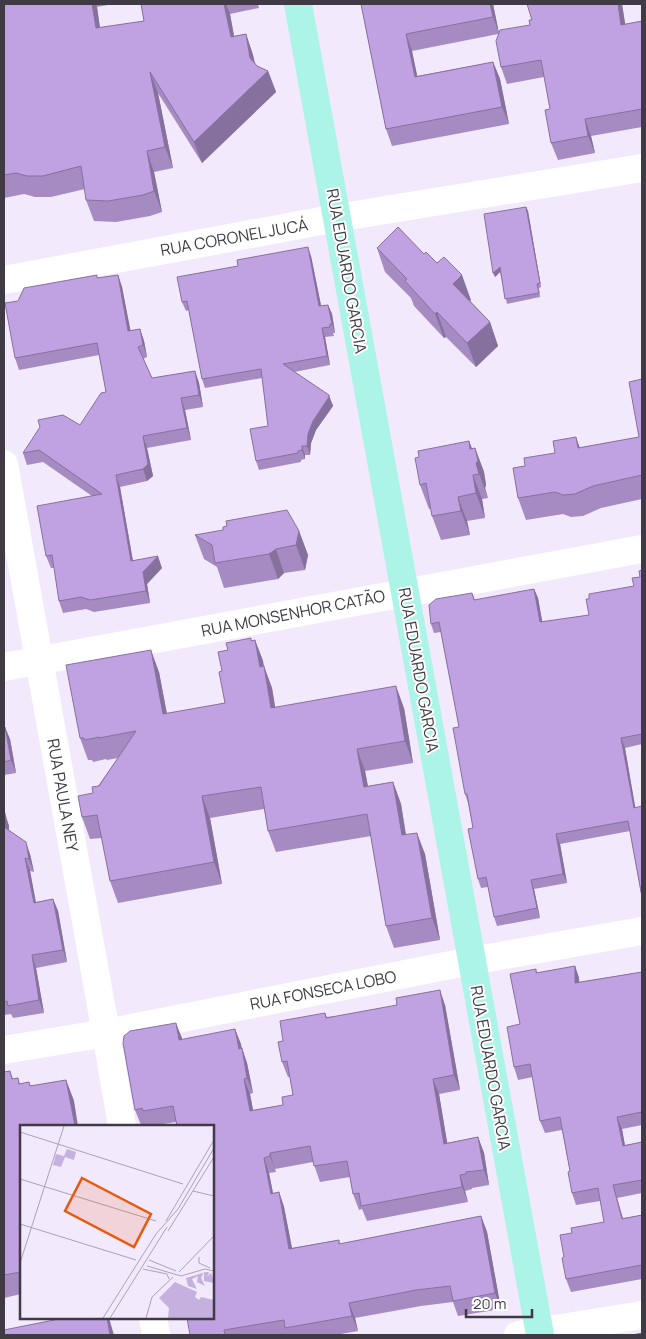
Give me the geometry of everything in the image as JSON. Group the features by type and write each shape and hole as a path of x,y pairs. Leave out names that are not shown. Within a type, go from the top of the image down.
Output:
{"main road":[{"name":"RUA EDUARDO GARCIA","path":"298,4 471,961 533,1334"}],"street":[{"name":"RUA CORONEL JUCÁ","path":"4,280 337,218 642,168"},
{"name":"RUA PAULA NEY","path":"4,464 122,1125"},
{"name":"RUA MONSENHOR CATÃO","path":"4,667 642,549"},
{"name":"RUA FONSECA LOBO","path":"4,1050 106,1033 471,961 642,932"},
{"path":"533,1334 642,1315"},
{"path":"153,1319 156,1335"}],"building":[{"path":"4,4 92,4 96,28 144,21 141,4 224,4 231,37 246,34 250,58 257,66 268,71 194,142 150,72 165,147 147,151 154,191 143,195 108,201 86,200 81,166 43,176 27,176 16,173 4,175"},
{"path":"361,4 490,4 493,17 406,34 415,77 493,62 502,107 386,129"},
{"path":"527,4 618,4 621,25 642,21 642,109 585,119 588,136 551,143 545,110 550,109 541,60 501,67 496,41 500,30 530,25 529,20 532,20"},
{"path":"526,207 540,283 537,284 539,293 505,299 500,267 493,273 484,214"},
{"path":"398,227 424,254 426,252 437,263 444,257 462,275 453,284 490,322 467,343 437,312 435,314 405,281 407,279 377,248"},
{"path":"308,247 319,306 328,305 332,324 330,324 330,327 322,328 327,356 283,364 329,395 329,397 313,421 308,434 307,446 302,446 302,450 298,451 298,453 256,461 250,429 268,426 261,369 202,379 187,301 182,302 177,277 238,266 237,260"},
{"path":"97,275 97,278 118,275 128,331 140,329 143,345 138,347 152,378 195,371 199,395 181,398 187,428 143,436 148,464 143,469 116,475 131,561 158,556 143,572 146,591 90,600 81,597 59,601 52,555 46,556 37,506 102,494 39,450 23,453 40,427 38,420 63,415 80,425 101,393 106,392 97,343 15,358 5,303 18,301 24,288"},
{"path":"642,379 642,475 593,486 575,494 563,495 555,492 518,498 513,468 525,466 524,458 555,453 553,441 576,437 578,448 639,437 629,382"},
{"path":"469,441 470,449 475,448 478,461 476,463 479,474 473,475 476,493 458,497 461,511 432,516 426,483 420,485 415,458 419,457 418,451"},
{"path":"287,510 299,531 296,545 276,549 269,554 215,563 212,545 195,535 223,530 223,527 227,526 226,521"},
{"path":"642,570 642,734 621,738 634,808 642,806 642,897 628,821 556,834 563,874 531,880 537,908 494,917 486,877 478,879 468,829 473,828 453,728 459,727 439,622 431,624 429,605 436,599 472,593 474,600 534,589 540,622 589,615 586,599 589,599 589,594 634,586 632,578 640,577 639,571"},
{"path":"251,638 251,641 255,640 260,667 264,666 271,708 396,686 405,741 357,749 364,787 393,782 402,835 417,833 432,918 386,926 367,814 268,831 261,787 202,796 214,862 110,881 97,815 82,817 78,796 93,793 92,787 99,786 136,731 85,740 80,738 66,665 151,650 163,714 225,703 219,672 222,671 218,652 228,650 226,643"},
{"path":"4,727 11,760 4,762"},
{"path":"4,827 26,842 29,859 25,858 34,903 53,899 63,950 32,955 39,1000 8,1006 7,1001 4,1002"},
{"path":"575,966 575,983 642,972 642,1112 617,1117 623,1146 642,1142 642,1180 613,1185 622,1219 642,1215 642,1265 566,1279 560,1235 572,1233 571,1228 604,1222 598,1188 572,1193 560,1117 540,1121 530,1064 514,1067 507,1027 520,1024 510,974 536,969 536,973"},
{"path":"440,990 454,1075 433,1079 444,1144 478,1137 484,1170 466,1172 466,1174 460,1175 462,1187 361,1206 359,1193 353,1194 347,1161 314,1166 310,1146 270,1153 270,1156 264,1158 271,1194 279,1192 289,1249 339,1240 339,1244 481,1216 495,1293 453,1301 450,1286 416,1290 349,1303 352,1316 285,1328 284,1320 224,1330 225,1335 190,1335 187,1319 214,1319 214,1125 177,1125 173,1106 143,1111 142,1108 135,1110 123,1043 124,1036 130,1031 176,1023 179,1040 235,1029 239,1049 242,1048 247,1078 244,1079 250,1111 283,1105 282,1097 293,1095 287,1061 282,1062 278,1042 283,1041 280,1021 325,1013 326,1018 397,1005 396,998"},
{"path":"10,1071 12,1079 18,1078 19,1084 29,1082 30,1086 66,1080 75,1125 20,1125 20,1272 4,1275 4,1072"},
{"path":"59,1319 107,1319 110,1335 4,1335 4,1330"}]}
